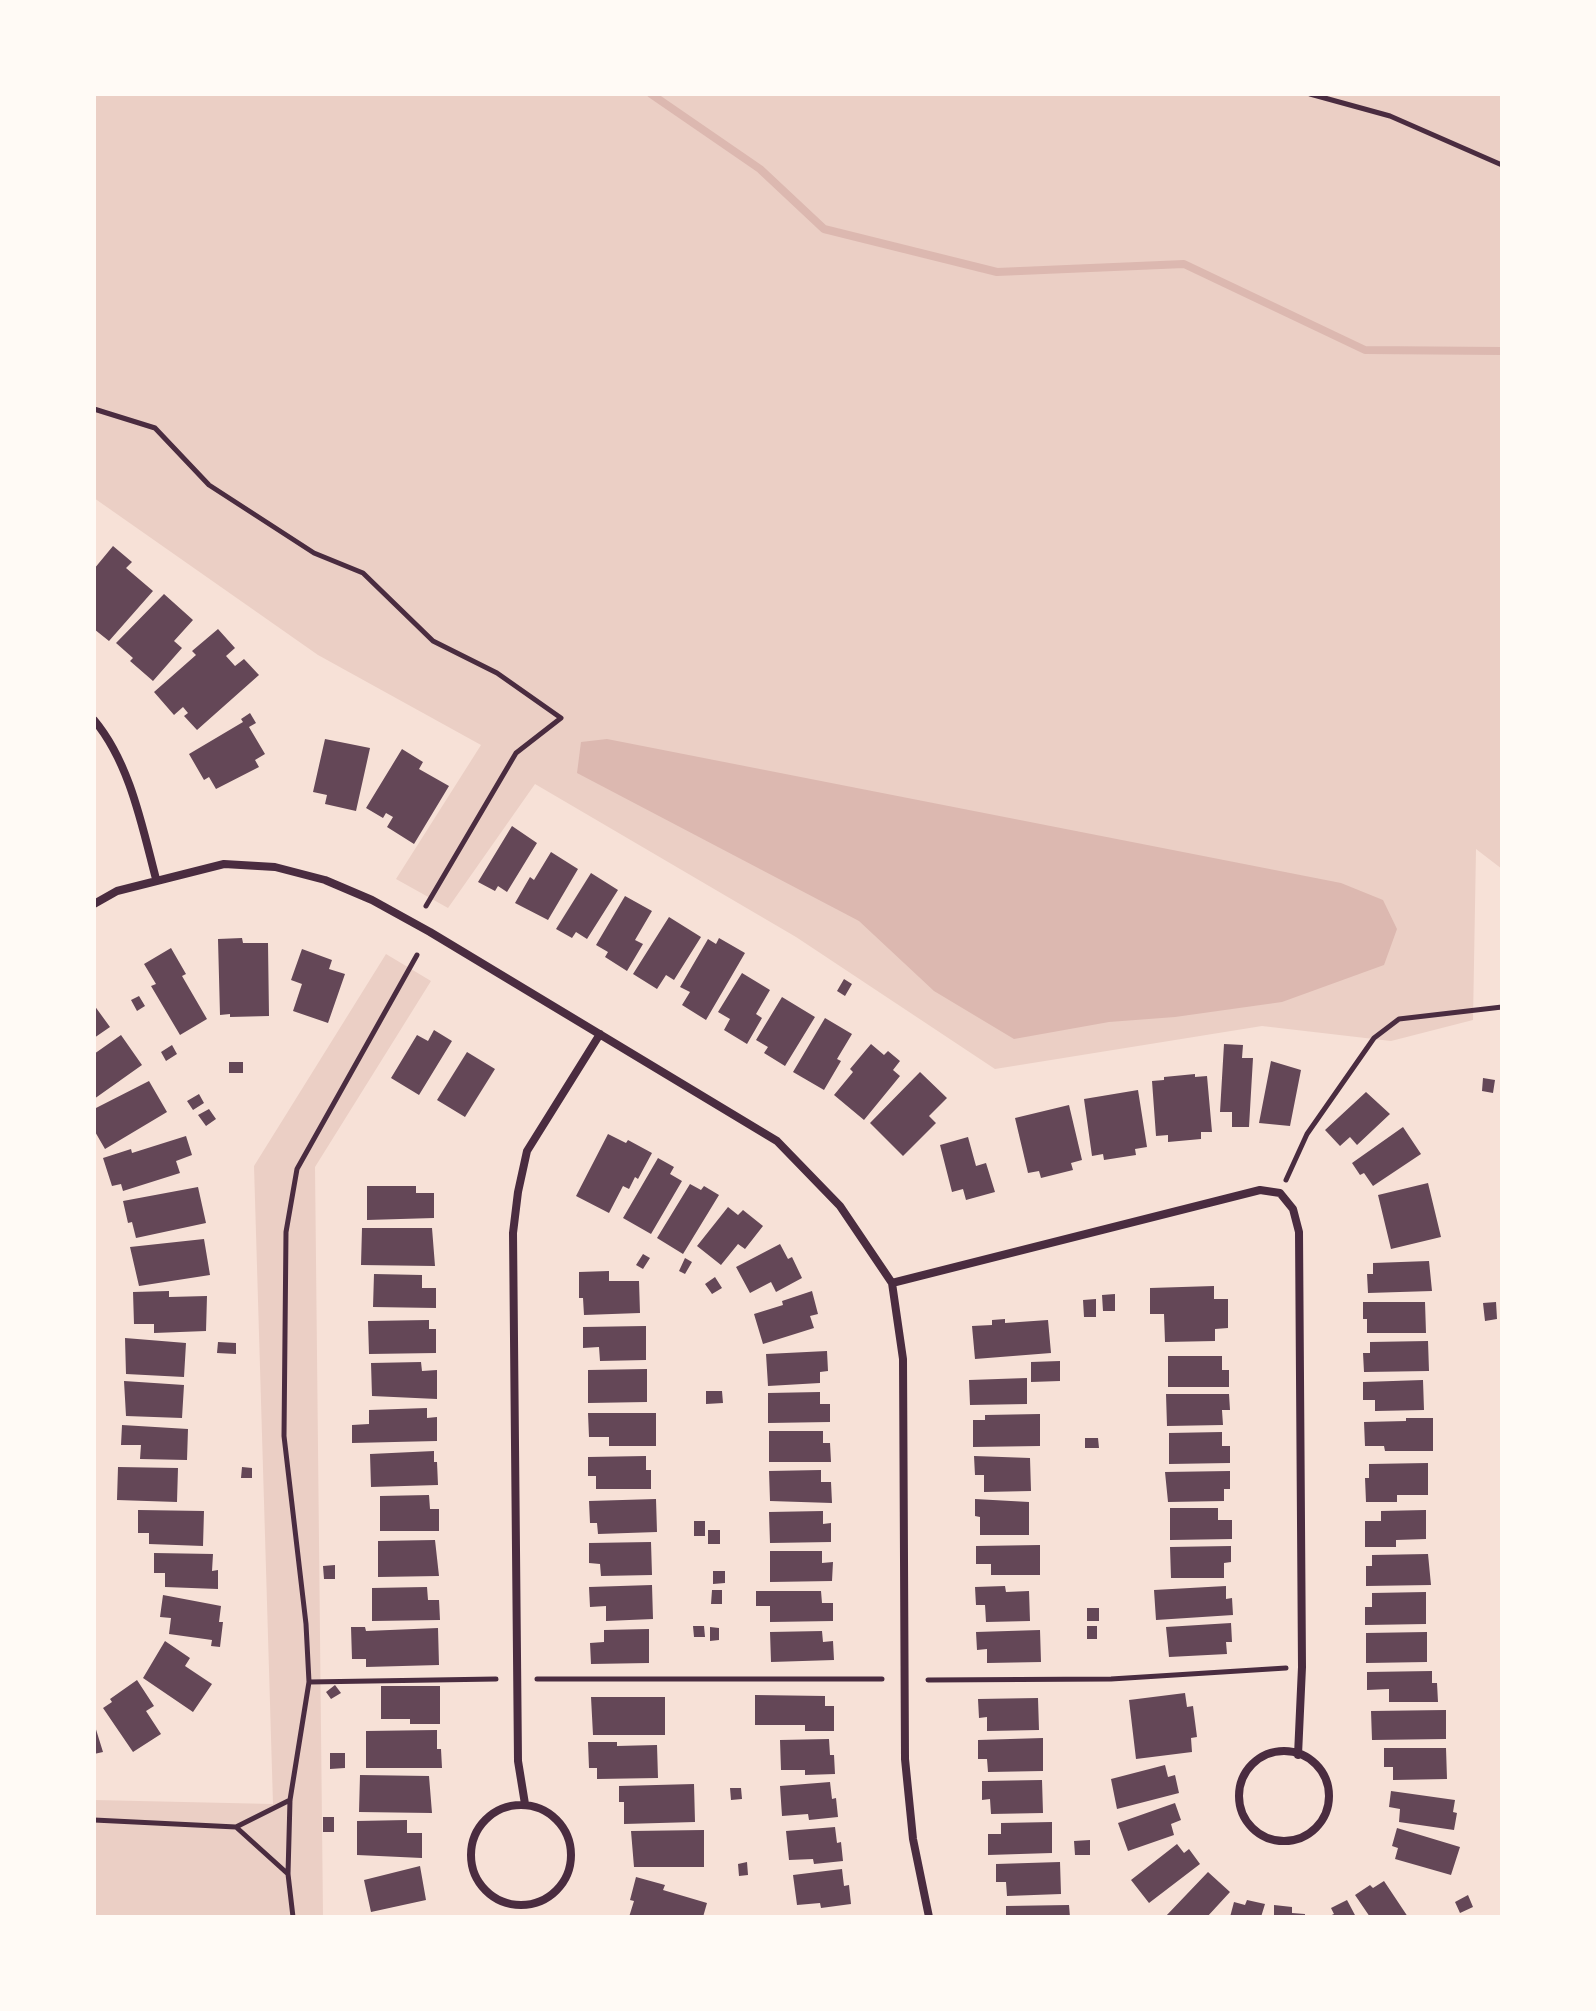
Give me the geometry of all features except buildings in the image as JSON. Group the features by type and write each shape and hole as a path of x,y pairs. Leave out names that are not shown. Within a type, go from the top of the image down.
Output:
{"street":[{"path":"94,720 124,774 156,879"},
{"path":"94,904 117,891 224,864 275,867 325,880 397,914 777,1141 840,1206 892,1283 903,1359 905,1759 913,1839 929,1917"},
{"path":"525,1804 518,1761 513,1233 527,1151 600,1034"},
{"path":"892,1283 1260,1190 1280,1193 1293,1209 1299,1232 1302,1667 1298,1755"},
{"path":"1287,1751 1298,1755 1308,1758 1320,1769 1327,1783 1329,1798 1326,1813 1310,1833 1296,1840 1279,1841 1264,1837 1251,1827 1242,1814 1238,1799 1246,1771 1257,1760 1271,1753 1287,1751"},
{"path":"525,1804 553,1815 568,1834 572,1851 570,1871 561,1886 543,1901 525,1905 507,1904 491,1896 474,1875 470,1857 473,1840 485,1819 500,1809 525,1804"}],"path":[{"path":"1310,94 1390,116 1502,165"},
{"path":"94,409 155,428 209,485 314,553 363,573 433,641 497,673 561,718 516,753 426,906"},
{"path":"293,1917 288,1874 290,1800 309,1682 303,1598 284,1436 286,1232 297,1169 417,955"},
{"path":"1280,1193 1307,1134 1374,1038 1399,1019 1502,1007"},
{"path":"928,1680 1111,1679 1302,1667"},
{"path":"309,1682 496,1679"},
{"path":"537,1679 882,1679"},
{"path":"94,1820 236,1827 290,1800"},
{"path":"236,1827 288,1874"}],"shaded area":[{"path":"94,94 1502,94 1502,869 1476,849 1473,1020 1391,1041 1262,1026 995,1069 796,937 535,784 448,908 396,879 481,745 318,655 94,498"},
{"path":"607,739 1341,883 1383,900 1397,929 1384,965 1282,1002 1175,1017 1109,1022 1014,1039 934,991 859,921 577,773 581,742"},
{"path":"386,954 431,981 315,1167 323,1917 94,1917 94,1800 273,1804 254,1166"}],"waterway":[{"path":"651,94 760,169 824,229 997,272 1184,264 1365,350 1502,351"}]}
